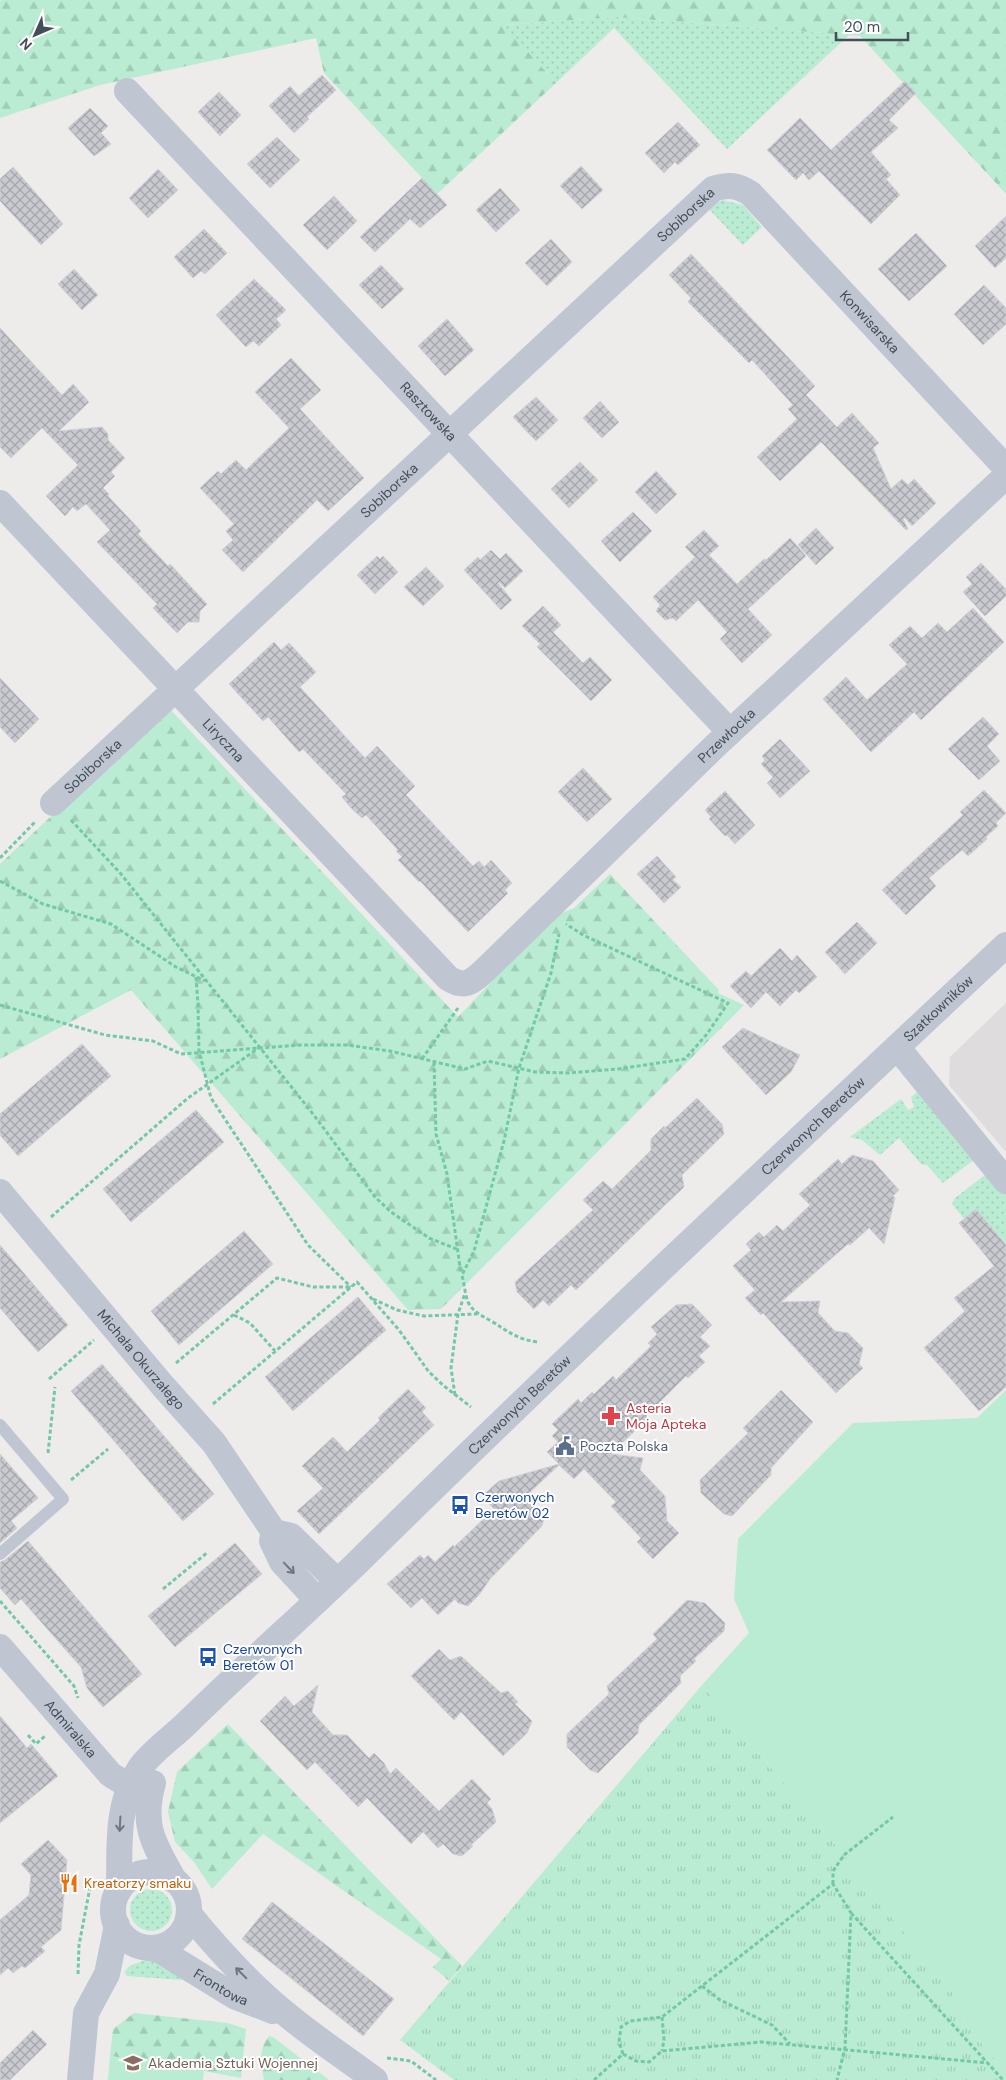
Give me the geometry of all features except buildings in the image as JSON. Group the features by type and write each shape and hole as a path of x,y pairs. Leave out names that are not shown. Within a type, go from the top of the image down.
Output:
{"street":[{"name":"Rasztowska","path":"127,90 730,732"},
{"name":"Sobiborska","path":"53,803 708,193 713,189 729,185"},
{"name":"Konwisarska","path":"729,185 742,188 751,194 1006,468"},
{"name":"Przewłocka","path":"457,981 474,980 486,969 730,732 1006,476"},
{"name":"Liryczna","path":"0,503 457,981"},
{"name":"Szatkowników","path":"870,1072 1006,945"},
{"path":"897,1047 1006,1181"},
{"name":"Czerwonych Beretów","path":"174,1880 150,1832 140,1794 139,1770 149,1757 170,1740 671,1259 870,1072"},
{"name":"Michała Okurzałego","path":"0,1192 163,1386 214,1443 274,1532 272,1541 282,1562 317,1600"},
{"path":"274,1532 291,1536 337,1581"},
{"name":"Admiralska","path":"0,1647 110,1774 140,1794"},
{"name":"Czerwonych Beretów","path":"119,1890 121,1813 140,1794"},
{"path":"107,1974 150,1948 167,1945 178,1937 186,1927 189,1914 183,1890 174,1880 163,1874 150,1872 132,1878 119,1890 114,1907 117,1925 123,1936 132,1943 150,1948"},
{"name":"Frontowa","path":"189,1914 218,1950 290,2018"},
{"path":"80,2080 86,2013 107,1974 117,1925"},
{"name":"Frontowa","path":"150,1948 234,1996 290,2018 379,2069"}],"lane":[{"path":"0,1425 63,1500 0,1554"}],"path":[{"path":"0,858 53,803 86,835 121,874 260,1047 375,1197 391,1212 429,1238 459,1250"},
{"path":"0,881 43,904 111,924 176,968 208,983"},
{"path":"0,1005 105,1035 153,1041 181,1054 260,1047 347,1045 390,1051 465,1069 488,1061 519,1068 535,1072 568,1072 618,1069 685,1059 707,1034 728,1003 583,935 562,921 550,974 519,1068 504,1141 474,1251 462,1275"},
{"path":"196,977 199,1051 211,1098 308,1245 351,1286"},
{"path":"422,1059 467,994 457,981"},
{"path":"34,1232 188,1098 260,1047"},
{"path":"434,1062 436,1134 447,1174 462,1275 468,1301 477,1314"},
{"path":"170,1364 182,1359 277,1278 313,1287 351,1286"},
{"path":"194,1420 358,1282 429,1372 471,1407"},
{"path":"456,1395 451,1368 458,1314 466,1292"},
{"path":"372,1298 397,1310 424,1316 477,1314 509,1334 523,1340 536,1342"},
{"path":"234,1314 250,1323 276,1351"},
{"path":"49,1379 100,1334"},
{"path":"48,1460 55,1386"},
{"path":"68,1480 73,1480 108,1448"},
{"path":"163,1589 208,1552"},
{"path":"893,1817 844,1855 833,1871 833,1884 851,1913 1003,2080"},
{"path":"77,1980 79,1945 94,1868"},
{"path":"833,1884 662,2017 630,2021 621,2028 619,2042 623,2054 636,2061 649,2062 662,2051 760,2042 845,2048 988,2063"},
{"path":"837,2080 845,2048 851,1913"},
{"path":"702,1986 720,2000 772,2025 790,2044"},
{"path":"662,2017 664,2040 662,2051"},
{"path":"594,2080 623,2054"},
{"path":"379,2069 391,2057 411,2061 436,2080"}],"shaded area":[{"path":"1006,1003 1006,1152 949,1085 950,1057"}],"green space":[{"path":"1006,0 1006,194 860,36 616,17 504,25 556,83 437,194 324,73 316,38 100,85 0,118 0,1"},
{"path":"616,17 849,35 727,149 614,28 556,83 503,25"},
{"path":"723,200 743,205 762,227 743,245 706,206"},
{"path":"168,707 458,1017 554,916 574,908 610,874 719,990 718,993 744,1005 441,1309 408,1310 131,990 0,1059 0,864"},
{"path":"920,1090 974,1160 943,1183 927,1165 921,1164 899,1138 880,1155 862,1140 850,1137 901,1099 908,1110 914,1107 911,1097"},
{"path":"985,1175 1006,1193 1006,1246 976,1209 964,1219 952,1204 955,1198"},
{"path":"1006,1390 1006,2073 966,2024 949,1986 851,1869 849,1861 702,1685 749,1633 734,1599 738,1539 853,1423 977,1418"},
{"path":"702,1685 849,1861 851,1869 949,1986 966,2024 1006,2073 1006,2080 454,2080 400,2040"},
{"path":"228,1724 462,1966 449,1981 433,1967 441,1959 263,1834 212,1889 194,1862 175,1842 168,1812 177,1772"},
{"path":"155,1889 163,1892 169,1898 172,1910 169,1922 163,1928 147,1931 139,1928 133,1922 130,1906 133,1898 139,1892"},
{"path":"146,1960 153,1961 185,1976 182,1980 127,1976 124,1972 131,1965"},
{"path":"134,2013 228,2023 246,2029 241,2078 204,2071 203,2069 110,2056 113,2029"},
{"path":"269,2036 273,2037 329,2080 264,2080 261,2062 262,2051"},
{"name":"Akademia Sztuki Wojennej","path":"110,2056 204,2069 203,2080 108,2080"}],"place":[{"name":"Asteria Moja Apteka","path":"611,1416"},
{"name":"Poczta Polska","path":"565,1446"},
{"name":"Czerwonych Beretów 02","path":"460,1505"},
{"name":"Czerwonych Beretów 01","path":"208,1657"},
{"name":"Kreatorzy smaku","path":"69,1883"},
{"name":"Akademia Sztuki Wojennej","path":"133,2063"}]}
